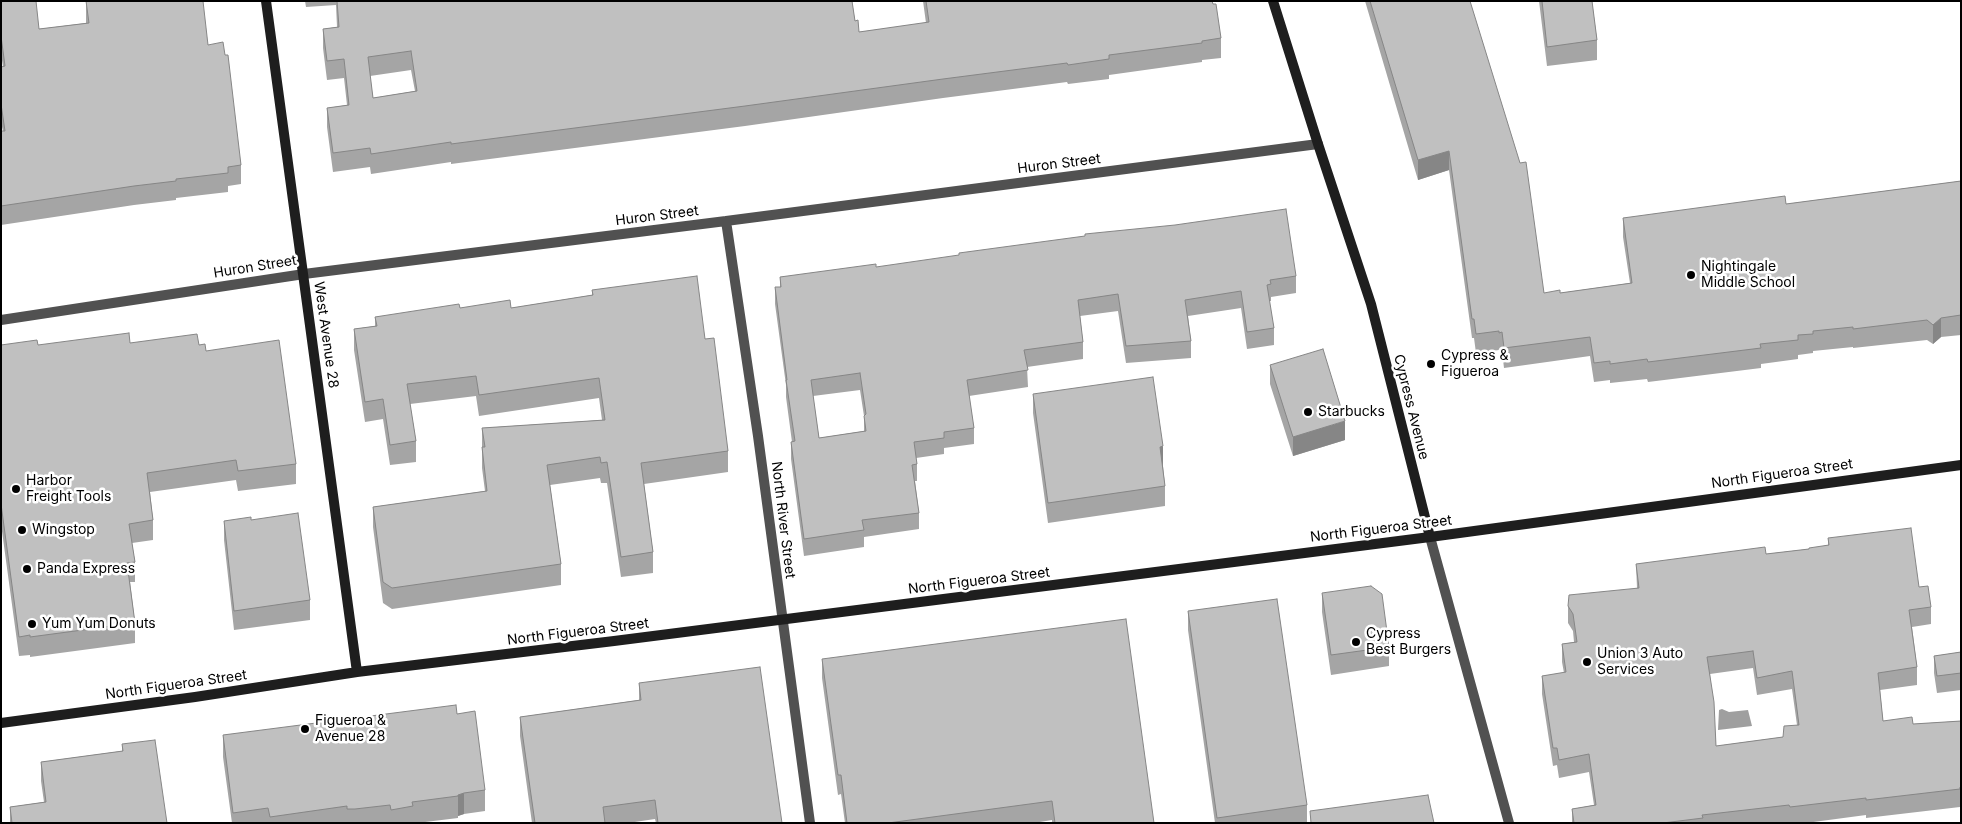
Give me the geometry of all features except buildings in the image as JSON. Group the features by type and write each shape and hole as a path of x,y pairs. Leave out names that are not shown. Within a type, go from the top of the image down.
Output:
{"main road":[{"name":"West Avenue 28","path":"266,1 357,672"},
{"name":"Cypress Avenue","path":"1273,1 1371,304 1430,537"},
{"name":"North Figueroa Street","path":"1,723 195,697 357,672 1430,537 1961,465"}],"street":[{"name":"Huron Street","path":"1,320 304,274 1318,144"},
{"name":"North River Street","path":"726,221 758,436 810,823"},
{"name":"Cypress Avenue","path":"1430,537 1509,823"}],"shaded area":[{"path":"1722,709 1729,712 1748,710 1752,726 1718,730 1719,710"}],"place":[{"name":"Nightingale Middle School","path":"1691,275"},
{"name":"Cypress & Figueroa","path":"1431,364"},
{"name":"Starbucks","path":"1308,412"},
{"name":"Harbor Freight Tools","path":"16,489"},
{"name":"Wingstop","path":"22,530"},
{"name":"Panda Express","path":"27,569"},
{"name":"Yum Yum Donuts","path":"32,624"},
{"name":"Cypress Best Burgers","path":"1356,642"},
{"name":"Union 3 Auto Services","path":"1587,662"},
{"name":"Figueroa & Avenue 28","path":"305,729"}]}
